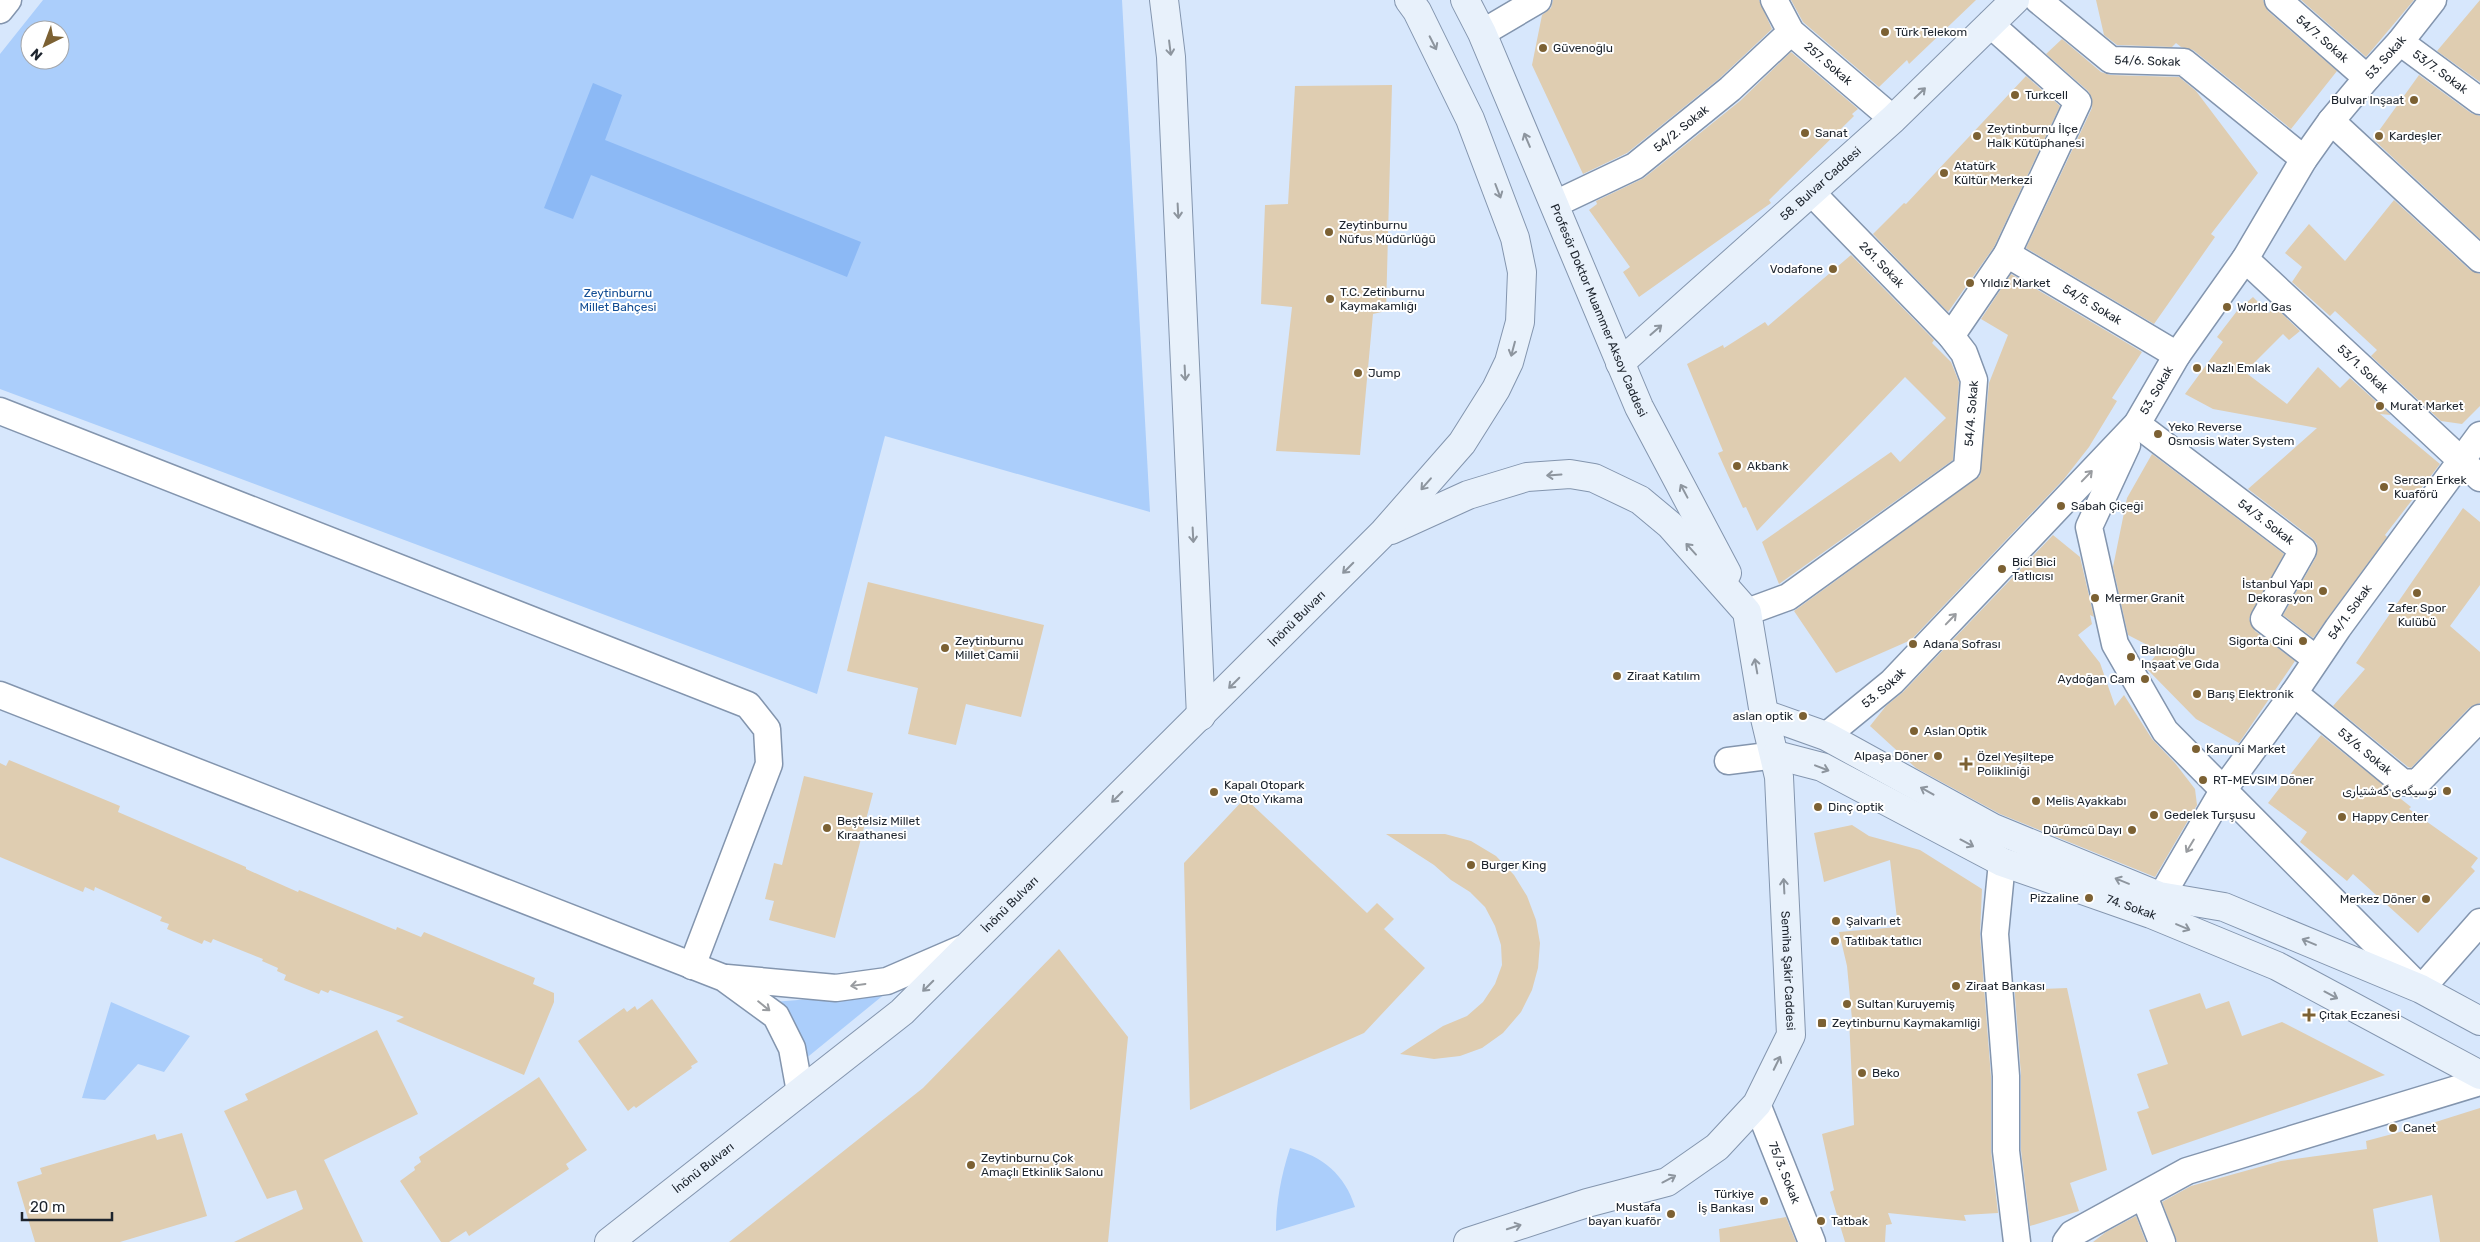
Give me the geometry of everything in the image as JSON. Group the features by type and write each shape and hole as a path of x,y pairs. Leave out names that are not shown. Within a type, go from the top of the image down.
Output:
{"main road":[{"path":"1164,0 1171,57 1201,716"},
{"path":"1383,534 1462,443 1496,389 1509,362 1520,322 1522,272 1515,238 1470,119 1417,11 1409,0"},
{"name":"Profesör Doktor Muammer Aksoy Caddesi","path":"1465,0 1482,33 1639,407 1747,612"},
{"name":"58. Bulvar Caddesi","path":"1620,363 1893,119 2015,0"},
{"path":"1383,534 1468,495 1527,477 1570,474 1594,478 1640,500 1670,524 1747,612"},
{"name":"İnönü Bulvarı","path":"609,1242 902,1012 1383,534"},
{"name":"Semiha Şakir Caddesi","path":"1468,1242 1587,1203 1667,1182 1717,1146 1757,1104 1790,1034 1779,777 1776,755 1764,714 1747,612"},
{"name":"74. Sokak","path":"1764,714 1826,736 1993,828 2155,905 2277,966 2480,1075"},
{"name":"74. Sokak","path":"1776,755 1822,767 2002,862 2155,905 2224,907 2421,989 2480,1021"}],"street":[{"path":"0,10 8,0"},
{"path":"1482,33 1538,0"},
{"name":"257. Sokak","path":"1774,0 1791,32 1893,119"},
{"name":"54/6. Sokak","path":"2038,0 2110,60 2184,62 2304,159"},
{"name":"54/7. Sokak","path":"2278,0 2367,78"},
{"name":"53. Sokak","path":"1826,736 1892,682 2137,424 2177,355 2245,259 2304,159 2331,121 2400,42 2433,0"},
{"path":"1951,336 2007,254 2078,102 1990,24"},
{"name":"54/2. Sokak","path":"1554,204 1635,166 1730,89 1791,32"},
{"name":"53/7. Sokak","path":"2400,42 2480,101"},
{"path":"2331,121 2480,259"},
{"name":"261. Sokak","path":"1812,193 1951,336"},
{"name":"54/5. Sokak","path":"2007,254 2177,355"},
{"name":"53/1. Sokak","path":"2245,259 2480,478"},
{"name":"54/4. Sokak","path":"1747,612 1788,597 1967,468 1974,380 1964,353 1951,336"},
{"path":"0,411 748,706 767,729 769,764 692,966"},
{"path":"2137,424 2089,527 2115,644 2165,731 2421,989 2480,922"},
{"name":"54/3. Sokak","path":"2137,424 2303,550 2264,619 2316,659"},
{"name":"54/1. Sokak","path":"2155,905 2224,789 2294,693 2316,659 2480,435"},
{"name":"53/6. Sokak","path":"2294,693 2402,782 2418,783 2480,718"},
{"path":"0,695 724,978 836,988 844,987 887,981 969,945"},
{"path":"1728,761 1776,755"},
{"path":"2002,862 1995,934 2006,1076 2006,1151 2017,1242"},
{"path":"724,978 776,1016 792,1048 800,1092"},
{"path":"2066,1242 2072,1234 2187,1171 2480,1082"},
{"name":"75/3. Sokak","path":"1757,1104 1812,1242"},
{"path":"2144,1196 2162,1242"}],"green space":[{"name":"Zeytinburnu Millet Bahçesi","path":"43,0 1122,0 1150,512 885,436 817,694 0,389 0,54 20,29 20,70 70,70 70,20 27,20"},
{"path":"886,993 804,1060 773,1002"},
{"path":"111,1002 190,1036 164,1072 138,1064 105,1100 82,1098"},
{"path":"1290,1148 1313,1156 1331,1168 1345,1185 1355,1207 1276,1231 1280,1189"}],"shaded area":[{"path":"593,83 622,95 605,140 861,242 847,277 591,175 573,219 544,208"}],"building":[{"path":"1553,0 1759,0 1772,29 1720,78 1627,153 1583,174 1532,65 1542,15 1551,8"},
{"path":"1791,0 1976,0 1909,64 1907,60 1879,87 1803,22"},
{"path":"2096,0 2263,0 2268,11 2337,71 2291,129 2193,50 2181,47 2176,43 2172,47 2117,45 2104,35"},
{"path":"2301,0 2414,0 2366,57"},
{"path":"2480,0 2480,82 2437,51"},
{"path":"2062,39 2101,72 2110,75 2179,77 2196,91 2258,173 2211,234 2215,237 2154,324 2026,248 2092,108 2092,98 2088,91 2046,54"},
{"path":"1791,52 1858,109 1852,114 1854,116 1769,200 1771,203 1639,297 1623,272 1630,267 1589,210 1597,204 1596,201 1644,178 1740,101"},
{"path":"2419,75 2471,113 2480,116 2480,239 2373,139"},
{"path":"2026,76 2060,106 1994,247 1948,312 1873,234 1904,203 1906,204"},
{"path":"1392,85 1386,311 1373,314 1360,455 1276,451 1292,307 1261,304 1265,205 1288,204 1295,86"},
{"path":"2394,200 2470,270 2480,274 2480,406 2462,424 2441,421 2371,356 2377,350 2335,311 2330,316 2292,282 2302,267 2285,253 2309,224 2345,261"},
{"path":"1851,255 1934,340 1932,343 1951,362 1959,382 1953,460 1779,584 1762,542 1891,452 1900,462 1946,418 1905,377 1757,531 1746,507 1743,508 1718,453 1723,451 1687,364 1723,345 1724,348 1765,322 1768,326"},
{"path":"2011,274 2142,352 2112,398 2117,401 2089,447 2064,479 1911,640 1836,673 1794,611 1980,476 1989,383 2008,335 1981,319"},
{"path":"2253,297 2269,313 2274,306 2300,331 2289,340 2283,334 2245,372 2287,404 2318,367 2340,388 2350,378 2391,415 2380,414 2440,464 2385,535 2387,537 2313,638 2283,615 2316,557 2317,544 2312,538 2248,489 2317,428 2213,409 2185,394 2223,342 2217,337 2237,311"},
{"path":"2152,454 2284,554 2249,619 2255,631 2295,661 2239,743 2196,719 2146,668 2159,651 2128,635 2113,567 2127,498"},
{"path":"2463,508 2480,522 2480,585 2450,626 2480,652 2480,703 2469,708 2411,768 2333,706 2365,669 2356,663"},
{"path":"2053,535 2080,557 2094,617 2090,615 2092,624 2078,635 2100,663 2115,706 2124,695 2152,739 2175,763 2195,789 2197,805 2155,877 2000,814 1916,768 1870,726 1886,706 1903,692"},
{"name":"Zeytinburnu Millet Camii","path":"868,582 1044,625 1021,717 966,704 956,745 908,734 918,688 847,671"},
{"path":"2321,735 2411,807 2409,809 2478,858 2471,867 2475,871 2418,933 2353,874 2347,881 2300,842 2307,832 2268,803"},
{"path":"9,760 120,806 118,812 246,867 246,869 298,892 299,890 396,930 397,927 421,937 424,932 535,978 533,984 554,993 554,1002 524,1075 396,1021 404,1017 330,990 328,993 321,990 319,994 284,980 286,975 277,971 278,968 262,961 263,959 213,939 211,943 204,940 202,944 167,929 169,924 160,921 162,917 95,887 94,891 85,887 83,892 0,857 0,763 6,766"},
{"name":"Beştelsiz Millet Kıraathanesi","path":"804,776 873,793 835,938 769,920 774,901 765,899 774,863 782,865"},
{"path":"1245,798 1367,913 1377,903 1394,919 1384,929 1425,968 1364,1033 1190,1110 1184,863"},
{"path":"1852,825 1869,836 1920,850 1982,889 1980,935 1991,1077 1991,1151 1998,1213 1964,1215 1966,1221 1888,1213 1892,1224 1886,1225 1885,1242 1845,1242 1830,1192 1834,1190 1822,1134 1854,1125 1849,1019 1852,1019 1847,966 1839,932 1898,927 1890,860 1824,882 1814,833"},
{"path":"1386,834 1445,834 1471,841 1496,856 1514,875 1527,896 1536,920 1540,943 1538,968 1532,990 1521,1012 1503,1033 1482,1048 1460,1056 1434,1059 1400,1054 1443,1026 1467,1016 1483,1002 1495,984 1502,965 1501,945 1495,926 1485,907 1470,892 1451,880 1434,865"},
{"name":"Zeytinburnu Çok Amaçlı Etkinlik Salonu","path":"1059,949 1128,1037 1108,1242 729,1242 923,1088"},
{"path":"2014,983 2041,984 2042,989 2067,988 2107,1170 2070,1183 2079,1211 2030,1226 2021,1150 2021,1075"},
{"path":"2200,993 2206,1009 2229,1001 2242,1036 2282,1022 2385,1075 2152,1155 2137,1112 2149,1108 2137,1074 2168,1064 2149,1010"},
{"path":"652,999 698,1062 636,1108 634,1106 628,1111 578,1041 624,1008 627,1012 635,1006 637,1010"},
{"path":"377,1030 418,1114 324,1160 363,1242 234,1242 303,1209 296,1190 267,1199 224,1111 248,1100 245,1094"},
{"path":"539,1077 587,1150 566,1164 569,1169 469,1236 466,1231 449,1242 441,1242 400,1181 415,1170 414,1167 421,1162 419,1157"},
{"path":"2480,1108 2480,1242 2440,1242 2432,1195 2373,1209 2378,1242 2177,1242 2162,1202 2191,1186 2281,1161 2367,1149 2366,1141"},
{"path":"182,1133 207,1216 120,1242 35,1242 17,1182 42,1174 40,1168 155,1134 157,1140"},
{"path":"2136,1216 2146,1242 2093,1242 2106,1232"},
{"path":"1786,1217 1796,1242 1720,1242 1719,1229"}],"place":[{"name":"Türk Telekom","path":"1885,32"},
{"name":"Güvenoğlu","path":"1543,48"},
{"name":"Turkcell","path":"2015,95"},
{"name":"Bulvar Inşaat","path":"2414,100"},
{"name":"Sanat","path":"1805,133"},
{"name":"Zeytinburnu İlçe Halk Kütüphanesi","path":"1977,136"},
{"name":"Kardeşler","path":"2379,136"},
{"name":"Atatürk Kültür Merkezi","path":"1944,173"},
{"name":"Zeytinburnu Nüfus Müdürlüğü","path":"1329,232"},
{"name":"Vodafone","path":"1833,269"},
{"name":"Yıldız Market","path":"1970,283"},
{"name":"T.C. Zetinburnu Kaymakamlığı","path":"1330,299"},
{"name":"World Gas","path":"2227,307"},
{"name":"Nazlı Emlak","path":"2197,368"},
{"name":"Jump","path":"1358,373"},
{"name":"Murat Market","path":"2380,406"},
{"name":"Yeko Reverse Osmosis Water System","path":"2158,434"},
{"name":"Akbank","path":"1737,466"},
{"name":"Sercan Erkek Kuaförü","path":"2384,487"},
{"name":"Sabah Çiçeği","path":"2061,506"},
{"name":"Bici Bici Tatlıcısı","path":"2002,569"},
{"name":"İstanbul Yapı Dekorasyon","path":"2323,591"},
{"name":"Zafer Spor Kulübü","path":"2417,593"},
{"name":"Mermer Granit","path":"2095,598"},
{"name":"Sigorta Cini","path":"2303,641"},
{"name":"Adana Sofrası","path":"1913,644"},
{"name":"Zeytinburnu Millet Camii","path":"945,648"},
{"name":"Balıcıoğlu Inşaat ve Gıda","path":"2131,657"},
{"name":"Ziraat Katılım","path":"1617,676"},
{"name":"Aydoğan Cam","path":"2145,679"},
{"name":"Barış Elektronik","path":"2197,694"},
{"name":"aslan optik","path":"1803,716"},
{"name":"Aslan Optik","path":"1914,731"},
{"name":"Kanuni Market","path":"2196,749"},
{"name":"Alpaşa Döner","path":"1938,756"},
{"name":"Özel Yeşiltepe Polikliniği","path":"1966,764"},
{"name":"RT-MEVSIM Döner","path":"2203,780"},
{"name":"نوسیگەی گەشتیاری","path":"2447,791"},
{"name":"Kapalı Otopark ve Oto Yıkama","path":"1214,792"},
{"name":"Melis Ayakkabı","path":"2036,801"},
{"name":"Dinç optik","path":"1818,807"},
{"name":"Gedelek Turşusu","path":"2154,815"},
{"name":"Happy Center","path":"2342,817"},
{"name":"Beştelsiz Millet Kıraathanesi","path":"827,828"},
{"name":"Dürümcü Dayı","path":"2132,830"},
{"name":"Burger King","path":"1471,865"},
{"name":"Pizzaline","path":"2089,898"},
{"name":"Merkez Döner","path":"2426,899"},
{"name":"Şalvarlı et","path":"1836,921"},
{"name":"Tatlıbak tatlıcı","path":"1835,941"},
{"name":"Ziraat Bankası","path":"1956,986"},
{"name":"Sultan Kuruyemiş","path":"1847,1004"},
{"name":"Çıtak Eczanesi","path":"2309,1015"},
{"name":"Zeytinburnu Kaymakamliği","path":"1822,1023"},
{"name":"Beko","path":"1862,1073"},
{"name":"Canet","path":"2393,1128"},
{"name":"Zeytinburnu Çok Amaçlı Etkinlik Salonu","path":"971,1165"},
{"name":"Türkiye İş Bankası","path":"1764,1201"},
{"name":"Mustafa bayan kuaför","path":"1671,1214"},
{"name":"Tatbak","path":"1821,1221"}]}
